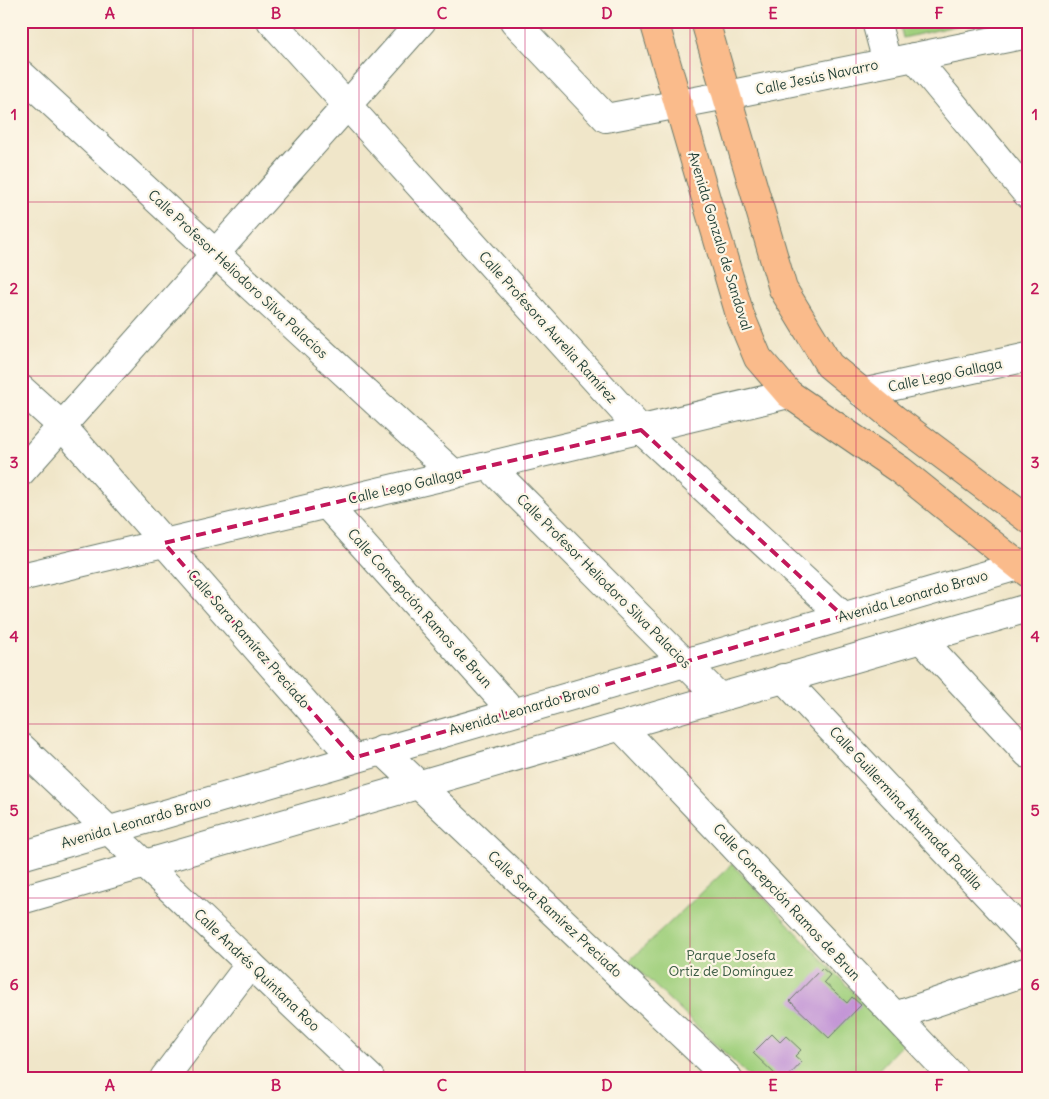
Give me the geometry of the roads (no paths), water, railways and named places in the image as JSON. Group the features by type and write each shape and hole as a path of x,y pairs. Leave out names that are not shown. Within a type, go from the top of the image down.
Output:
{"main road":[{"name":"Avenida Gonzalo de Sandoval","path":"654,21 740,316 758,358 789,394 900,470 1024,567"},
{"path":"705,21 783,289 830,365 862,393 1028,519"}],"street":[{"name":"Calle Profesora Aurelia Ramírez","path":"271,21 641,430 843,616"},
{"path":"21,472 422,21"},
{"name":"Calle Jesús Navarro","path":"514,21 606,118 1028,34"},
{"path":"876,21 887,62"},
{"path":"914,57 1028,195"},
{"name":"Calle Profesor Heliodoro Silva Palacios","path":"21,74 454,474"},
{"name":"Calle Lego Gallaga","path":"862,393 1028,357"},
{"name":"Calle Sara Ramírez Preciado","path":"21,389 62,426 353,758"},
{"name":"Calle Lego Gallaga","path":"21,577 789,394"},
{"name":"Calle Profesor Heliodoro Silva Palacios","path":"489,466 719,698"},
{"name":"Calle Concepción Ramos de Brun","path":"326,504 513,712"},
{"name":"Avenida Leonardo Bravo","path":"21,856 843,616 1024,567"},
{"path":"21,900 1028,608"},
{"path":"921,639 1028,754"},
{"name":"Calle Guillermina Ahumada Padilla","path":"784,678 1028,938"},
{"name":"Calle Concepción Ramos de Brun","path":"620,726 954,1078"},
{"name":"Calle Andrés Quintana Roo","path":"21,747 370,1078"},
{"name":"Calle Sara Ramírez Preciado","path":"382,750 728,1078"},
{"path":"164,1078 250,964"},
{"path":"895,1016 1028,971"}],"park label":[{"name":"Parque Josefa Ortiz de Domínguez","path":"731,964"}]}
